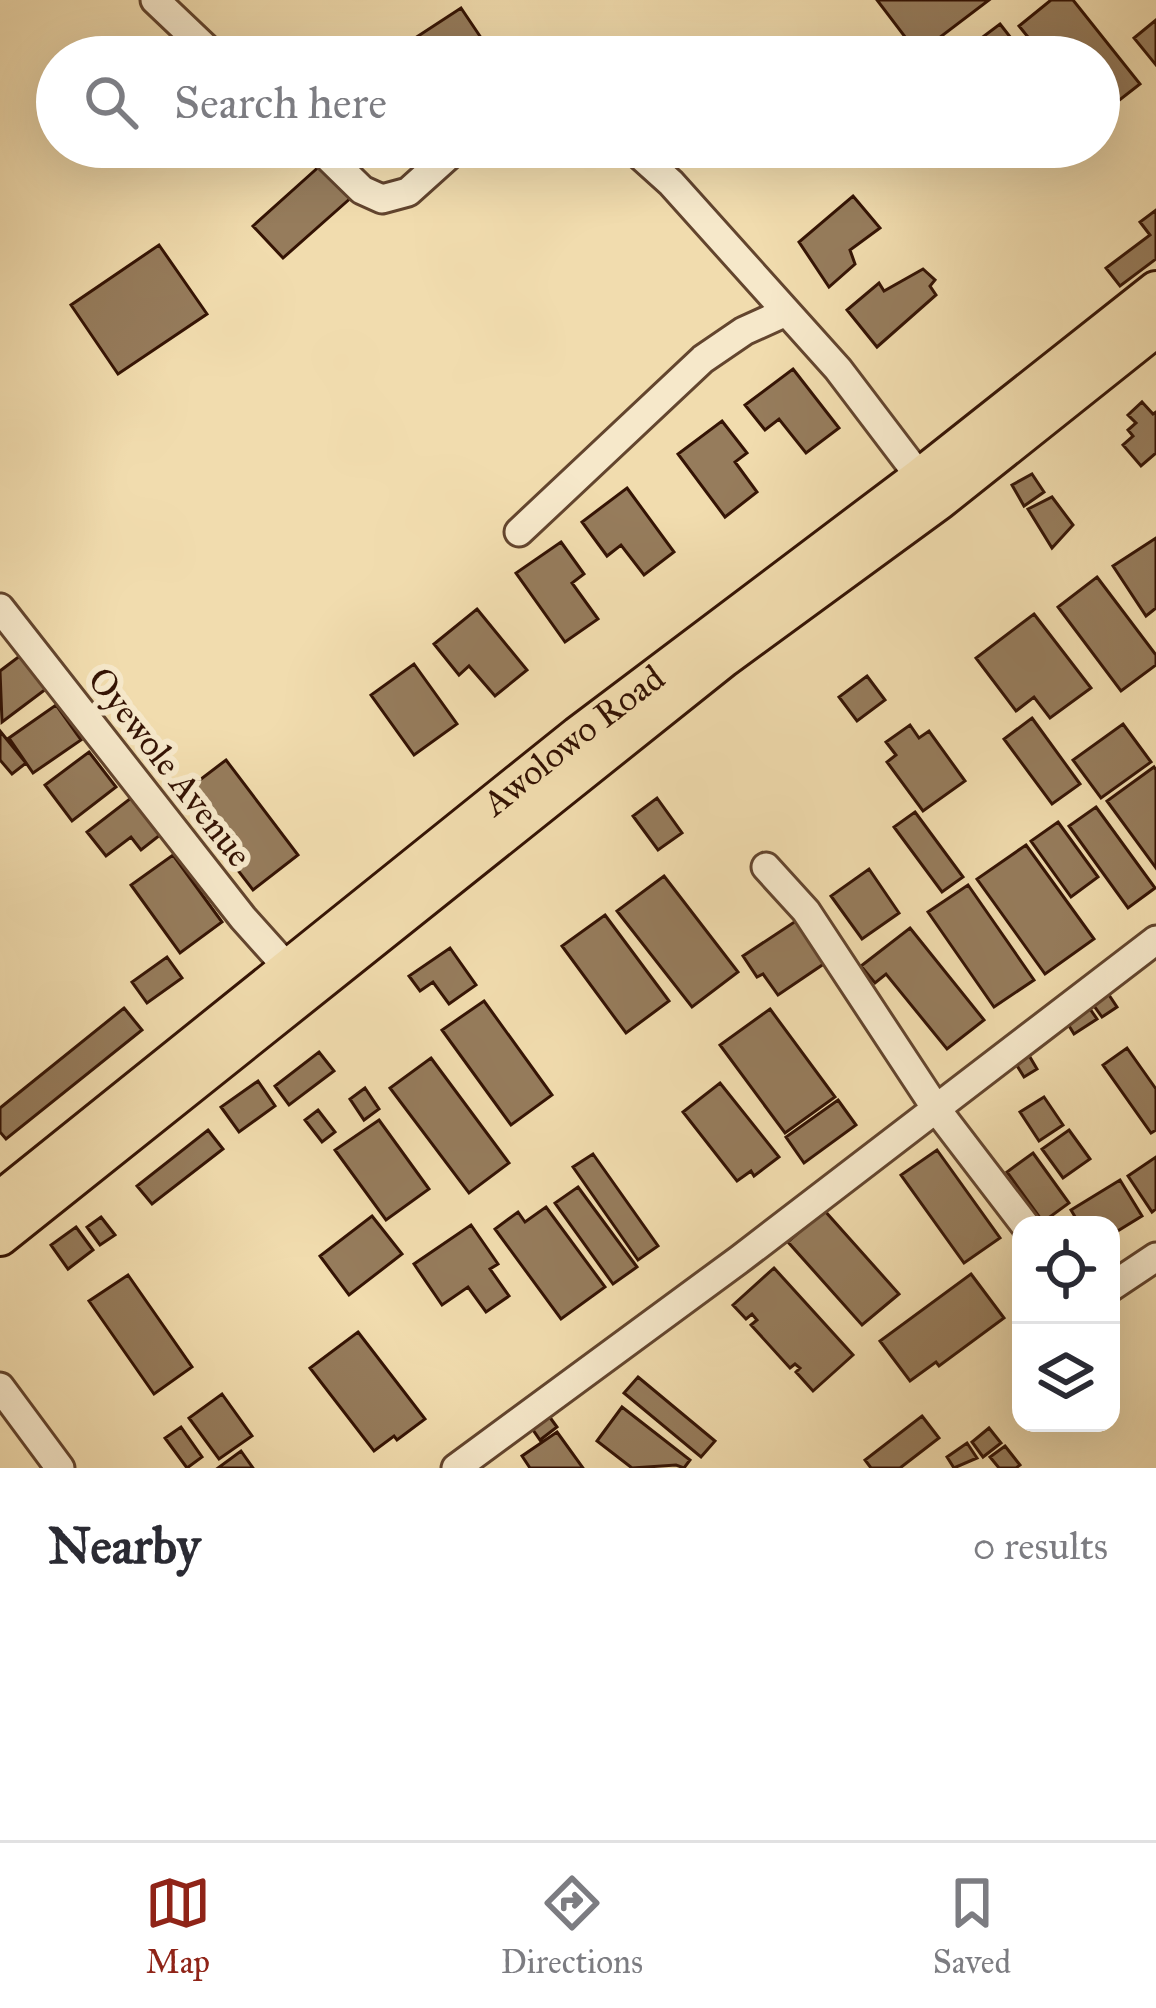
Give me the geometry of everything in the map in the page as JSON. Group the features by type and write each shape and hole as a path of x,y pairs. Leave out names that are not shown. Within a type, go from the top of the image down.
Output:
{"main road":[{"name":"Awolowo Road","path":"0,1200 578,736 920,477 1156,290"},
{"name":"Awolowo Road","path":"0,1238 705,674 939,501 1156,328"}],"street":[{"path":"155,0 192,36"},
{"path":"339,168 362,190 382,200 409,192 435,168"},
{"path":"654,168 838,369 920,477"},
{"path":"519,532 703,358 744,331 786,312"},
{"name":"Oyewole Avenue","path":"2,615 287,967"},
{"path":"766,867 806,911 937,1110 1018,1216"},
{"path":"456,1468 937,1110 1156,940"},
{"path":"1120,1281 1156,1257"},
{"path":"0,1387 60,1468"}],"building":[{"path":"877,0 989,0 942,36 904,36"},
{"path":"1051,0 1073,0 1102,36 1027,36 1019,26"},
{"path":"461,8 480,36 418,36"},
{"path":"1156,20 1156,65 1134,38"},
{"path":"1000,24 1009,36 984,36"},
{"path":"1120,59 1140,84 1120,100"},
{"path":"317,168 328,168 353,196 283,258 253,226"},
{"path":"853,196 880,228 850,250 855,264 829,287 799,242"},
{"path":"1156,210 1156,259 1120,286 1106,268 1150,235 1140,222"},
{"path":"159,245 207,314 118,374 71,305"},
{"path":"923,269 935,280 930,286 936,295 877,347 847,310 879,283 884,291"},
{"path":"793,369 839,428 806,453 779,419 765,430 745,405"},
{"path":"1142,402 1156,412 1156,453 1141,466 1123,445 1133,436 1128,430 1136,423 1128,415"},
{"path":"722,421 747,453 735,462 757,492 725,517 678,454"},
{"path":"1032,474 1044,492 1024,506 1012,485"},
{"path":"627,488 674,552 644,575 621,545 607,556 582,522"},
{"path":"1052,497 1073,525 1052,548 1028,509"},
{"path":"1156,538 1156,608 1146,616 1113,566"},
{"path":"561,542 584,574 572,583 598,619 565,642 516,573"},
{"path":"1097,577 1156,655 1156,665 1121,691 1058,607"},
{"path":"477,609 527,670 495,696 469,666 459,675 434,644"},
{"path":"1034,614 1091,688 1050,718 1034,697 1016,711 976,658"},
{"path":"21,655 46,689 2,722 0,671"},
{"path":"414,664 457,724 414,755 371,695"},
{"path":"867,676 885,700 857,721 839,697"},
{"path":"56,705 81,740 33,773 9,738"},
{"path":"1032,718 1080,784 1052,804 1004,739"},
{"path":"1123,724 1151,762 1101,798 1073,760"},
{"path":"910,725 919,738 929,731 965,781 923,811 887,762 896,755 886,742"},
{"path":"0,731 26,763 12,774 0,760"},
{"path":"89,752 116,787 72,821 45,785"},
{"path":"226,760 298,855 253,890 180,795"},
{"path":"1154,767 1156,770 1156,868 1107,801"},
{"path":"131,798 160,835 141,850 131,837 106,856 87,832"},
{"path":"657,798 682,833 658,850 633,816"},
{"path":"1096,807 1155,888 1128,908 1069,826"},
{"path":"915,812 963,877 942,892 894,827"},
{"path":"1058,822 1098,877 1071,897 1031,841"},
{"path":"1026,845 1094,939 1045,974 977,879"},
{"path":"173,855 222,922 180,953 131,885"},
{"path":"869,869 899,913 862,939 831,896"},
{"path":"664,876 738,972 692,1007 617,911"},
{"path":"968,885 1034,980 994,1007 928,912"},
{"path":"605,915 669,1001 626,1033 562,946"},
{"path":"802,917 831,959 778,995 763,974 757,977 743,956"},
{"path":"910,928 984,1020 947,1049 886,974 875,983 861,966"},
{"path":"450,948 476,985 449,1004 433,982 420,991 409,976"},
{"path":"167,957 182,978 147,1003 132,982"},
{"path":"1107,992 1117,1007 1102,1017 1092,1003"},
{"path":"484,1001 552,1095 511,1125 442,1030"},
{"path":"1088,1006 1097,1019 1074,1034 1066,1021"},
{"path":"124,1008 142,1030 6,1139 0,1132 0,1108"},
{"path":"770,1009 835,1097 785,1133 720,1045"},
{"path":"1127,1048 1156,1089 1156,1130 1151,1133 1103,1065"},
{"path":"319,1052 334,1071 289,1105 275,1086"},
{"path":"1027,1052 1037,1069 1024,1077 1014,1061"},
{"path":"431,1058 509,1163 469,1193 390,1088"},
{"path":"258,1081 275,1106 239,1132 221,1107"},
{"path":"720,1083 779,1157 754,1176 751,1171 737,1181 683,1112"},
{"path":"365,1088 379,1109 364,1120 350,1099"},
{"path":"1044,1097 1063,1125 1039,1141 1020,1112"},
{"path":"838,1100 856,1125 804,1163 786,1137"},
{"path":"318,1110 335,1132 322,1142 305,1120"},
{"path":"379,1120 429,1189 386,1220 335,1150"},
{"path":"208,1130 223,1149 152,1204 137,1186"},
{"path":"1069,1130 1090,1159 1063,1178 1042,1149"},
{"path":"937,1150 1000,1238 964,1263 901,1175"},
{"path":"1033,1153 1069,1203 1051,1216 1039,1216 1007,1172"},
{"path":"593,1154 658,1246 638,1260 573,1167"},
{"path":"1156,1157 1156,1209 1152,1212 1128,1176"},
{"path":"1120,1180 1142,1216 1120,1229 1120,1216 1075,1216 1071,1210"},
{"path":"578,1187 637,1267 613,1284 555,1203"},
{"path":"546,1207 605,1287 561,1319 495,1229 518,1212 525,1222"},
{"path":"824,1210 899,1294 862,1325 788,1242"},
{"path":"372,1216 402,1254 349,1295 320,1256"},
{"path":"101,1217 115,1235 100,1245 87,1227"},
{"path":"471,1225 498,1264 490,1269 509,1296 486,1312 468,1287 442,1305 414,1264"},
{"path":"76,1227 93,1250 68,1269 51,1245"},
{"path":"774,1268 853,1355 813,1391 796,1372 800,1368 795,1364 790,1368 751,1325 757,1320 752,1314 746,1319 733,1305"},
{"path":"971,1274 1004,1318 939,1366 936,1362 910,1381 880,1341"},
{"path":"128,1275 192,1367 154,1394 89,1301"},
{"path":"358,1332 425,1419 374,1451 310,1368"},
{"path":"638,1377 715,1441 701,1457 624,1393"},
{"path":"222,1394 252,1436 219,1459 189,1418"},
{"path":"622,1407 690,1460 684,1468 632,1468 597,1441"},
{"path":"546,1412 557,1427 540,1440 529,1424"},
{"path":"922,1416 939,1438 900,1468 871,1468 865,1460"},
{"path":"181,1427 202,1457 187,1468 165,1438"},
{"path":"989,1428 1001,1443 983,1457 972,1442"},
{"path":"557,1432 583,1468 530,1468 522,1456"},
{"path":"967,1443 977,1458 954,1468 947,1457"},
{"path":"1005,1446 1020,1465 1016,1468 999,1468 990,1457"},
{"path":"241,1451 253,1468 218,1468"}]}
